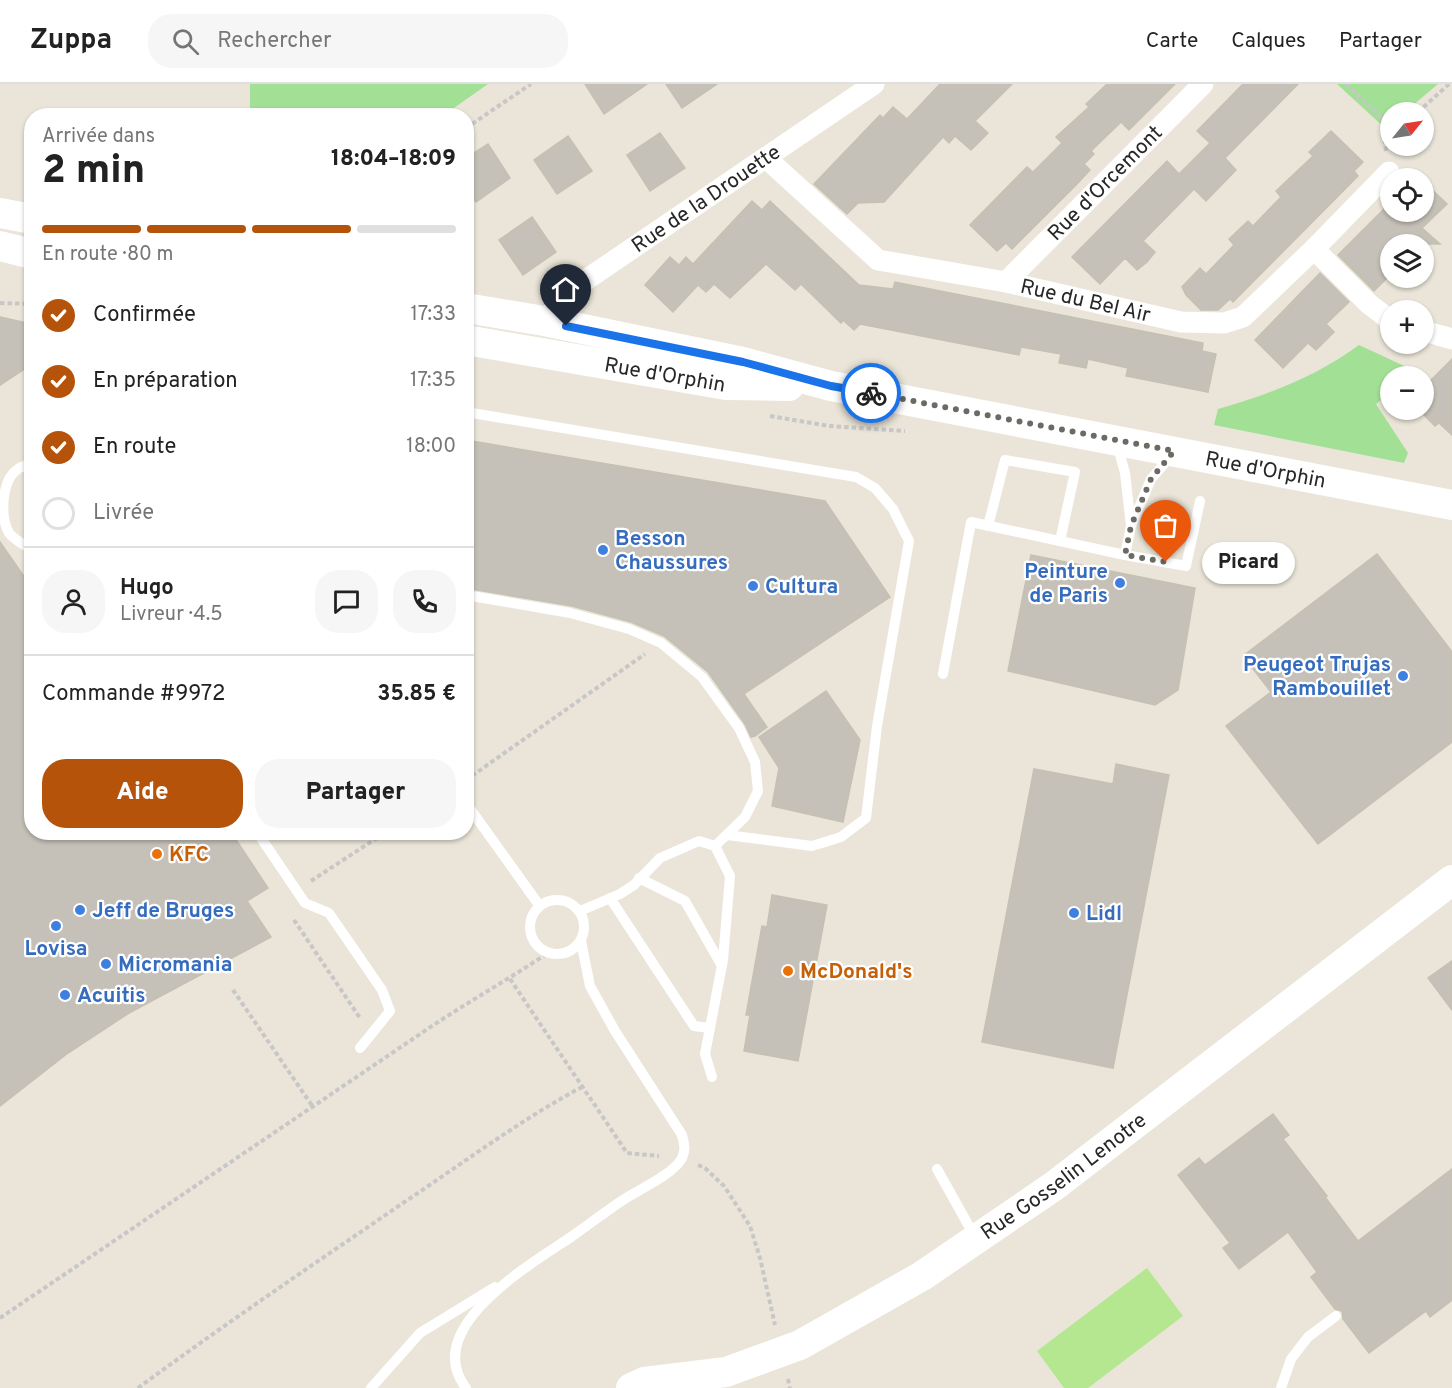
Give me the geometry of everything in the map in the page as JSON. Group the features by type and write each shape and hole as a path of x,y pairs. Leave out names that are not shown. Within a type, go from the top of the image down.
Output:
{"main road":[{"path":"0,213 24,218"},
{"path":"0,246 24,252"},
{"name":"Rue d'Orphin","path":"474,309 544,321 743,362 831,386 1452,506"},
{"path":"527,350 544,321"},
{"name":"Rue d'Orphin","path":"474,341 726,385 831,386"},
{"name":"Rue Gosselin Lenotre","path":"631,1388 644,1382 726,1372 800,1345 922,1276 1054,1186 1452,880"}],"street":[{"name":"Rue de la Drouette","path":"544,321 574,288 874,84"},
{"name":"Rue d'Orcemont","path":"1006,282 1203,84"},
{"name":"Rue du Bel Air","path":"766,158 878,260 1006,282 1181,322 1224,323 1243,317 1380,181"},
{"path":"1314,249 1380,312"},
{"path":"1434,334 1452,339"}],"lane":[{"path":"474,413 856,477 875,488 893,509 909,541 877,726 866,818 841,837 812,846 727,835"},
{"path":"1116,441 1125,473 1131,526"},
{"path":"1125,555 1131,526 1151,479 1174,451"},
{"path":"988,526 1005,460 1075,472 1060,541"},
{"path":"24,466 9,478 4,492 2,511 9,533 24,544"},
{"path":"943,674 971,522 1186,566 1200,501"},
{"path":"474,596 570,613 629,628 661,643 702,677 738,728 755,762 758,790 746,817 716,846"},
{"path":"474,814 539,906"},
{"path":"262,840 305,903 329,914 382,990 390,1011 360,1048"},
{"path":"580,911 610,898 636,881 660,858 699,841 716,846 730,876 722,966 705,1054 712,1077"},
{"path":"636,881 685,901 722,966"},
{"path":"610,898 694,1026 709,1028"},
{"path":"371,1388 420,1333 514,1274 670,1170 682,1158 685,1148 682,1136 615,1031 590,986 581,941 585,926 580,911 568,902 553,899 539,906 530,921 532,940 548,953 559,955 570,951 581,941"},
{"path":"938,1169 976,1239"},
{"path":"466,1388 456,1365 456,1345 462,1329 472,1315 514,1274"},
{"path":"1281,1388 1291,1359 1308,1337 1336,1316"}],"path":[{"path":"474,123 531,84"},
{"path":"1346,84 1380,116"},
{"path":"1429,102 1449,84"},
{"path":"0,303 24,304"},
{"path":"765,415 829,426 912,432"},
{"path":"474,774 661,643"},
{"path":"374,840 282,901 374,1040 394,1052"},
{"path":"0,1318 482,992 510,978 548,953"},
{"path":"233,990 313,1107"},
{"path":"138,1388 272,1292 555,1101 582,1087"}],"green space":[{"path":"250,84 488,84 454,108 250,108"},
{"path":"1337,84 1438,84 1417,102 1380,102 1380,123"},
{"path":"1359,345 1404,366 1380,366 1380,401 1376,404 1380,410 1380,420 1386,420 1408,453 1404,463 1214,425 1218,409 1292,383"},
{"path":"1147,1268 1183,1316 1088,1388 1064,1388 1037,1351"}],"building":[{"path":"585,84 647,84 604,114"},
{"path":"666,84 717,84 682,108"},
{"path":"940,84 1012,84 975,121 988,133 971,150 955,136 949,143 943,137 884,202 858,203 847,214 814,184 880,115 883,118 893,107 907,119"},
{"path":"1107,84 1175,84 1129,130 1121,122 1091,151 1094,154 1084,164 1090,170 1076,185 1012,249 1006,243 997,251 970,225 1027,167 1033,172 1062,143 1056,137 1089,107 1086,104"},
{"path":"1243,84 1298,84 1225,158 1236,170 1206,201 1194,189 1143,241 1155,252 1147,262 1137,270 1125,258 1100,284 1072,257 1167,161 1179,174 1210,143 1197,131"},
{"path":"1331,131 1363,162 1354,171 1358,176 1233,302 1230,299 1218,310 1201,310 1186,295 1182,287 1200,268 1206,274 1234,245 1229,239 1248,221 1253,226 1281,197 1276,191 1313,156 1309,152"},
{"path":"660,133 685,168 650,191 627,155"},
{"path":"568,136 592,171 557,194 534,160"},
{"path":"488,144 510,178 476,202 474,199 474,153"},
{"path":"1434,192 1447,204 1434,216"},
{"path":"752,201 762,210 770,201 859,285 893,289 895,282 1203,343 1202,351 1216,354 1208,392 1126,376 1128,368 1088,359 1086,368 1059,363 1061,354 1021,347 1019,355 860,324 854,330 843,320 841,323 801,284 795,290 766,264 730,298 714,284 706,292 698,285 673,312 645,285 670,257 679,265 686,257 693,264"},
{"path":"1380,213 1380,222 1428,222 1422,228 1429,234 1380,234 1380,285 1374,291 1338,255"},
{"path":"532,217 556,252 523,275 499,240"},
{"path":"1320,273 1349,302 1326,324 1334,332 1316,350 1308,343 1283,368 1255,340"},
{"path":"0,317 24,322 24,369 0,385"},
{"path":"1452,359 1452,435 1439,423 1435,426 1429,420 1434,420 1434,377"},
{"path":"474,441 825,501 890,597 744,694 767,727 751,737 745,724 708,672 664,636 631,622 572,606 474,589"},
{"path":"0,542 24,576 24,840 236,840 268,888 247,901 271,937 129,1013 68,1053 0,1106"},
{"path":"1377,554 1452,652 1452,742 1318,844 1226,726 1271,692 1243,656"},
{"path":"1031,555 1195,588 1178,690 1155,705 1008,671"},
{"path":"826,691 860,740 843,822 772,806 779,768 759,737"},
{"name":"Lidl","path":"1116,764 1169,775 1113,1068 982,1042 1034,769 1113,784"},
{"path":"772,895 827,905 798,1061 744,1051 750,1015 746,1015 762,926 767,927"},
{"path":"1452,961 1452,1010 1428,978"},
{"path":"1273,1114 1289,1135 1283,1139 1358,1241 1452,1169 1452,1300 1430,1317 1426,1311 1369,1353 1343,1319 1342,1311 1335,1309 1311,1277 1317,1272 1288,1232 1239,1269 1223,1248 1230,1243 1178,1175 1199,1158 1205,1165"}],"way so far":[{"path":"871,393 1174,451 1151,479 1131,526 1125,555 1166,562"}],"place":[{"name":"Besson Chaussures","path":"603,550"},
{"name":"Picard","path":"1166,562"},
{"name":"Peinture de Paris","path":"1120,583"},
{"name":"Cultura","path":"753,586"},
{"name":"Peugeot Trujas Rambouillet","path":"1403,676"},
{"name":"KFC","path":"157,854"},
{"name":"Jeff de Bruges","path":"80,910"},
{"name":"Lidl","path":"1074,913"},
{"name":"Lovisa","path":"56,926"},
{"name":"Micromania","path":"106,964"},
{"name":"McDonald's","path":"788,971"},
{"name":"Acuitis","path":"65,995"}],"route":[{"path":"566,326 743,362 831,386 871,393"}]}
